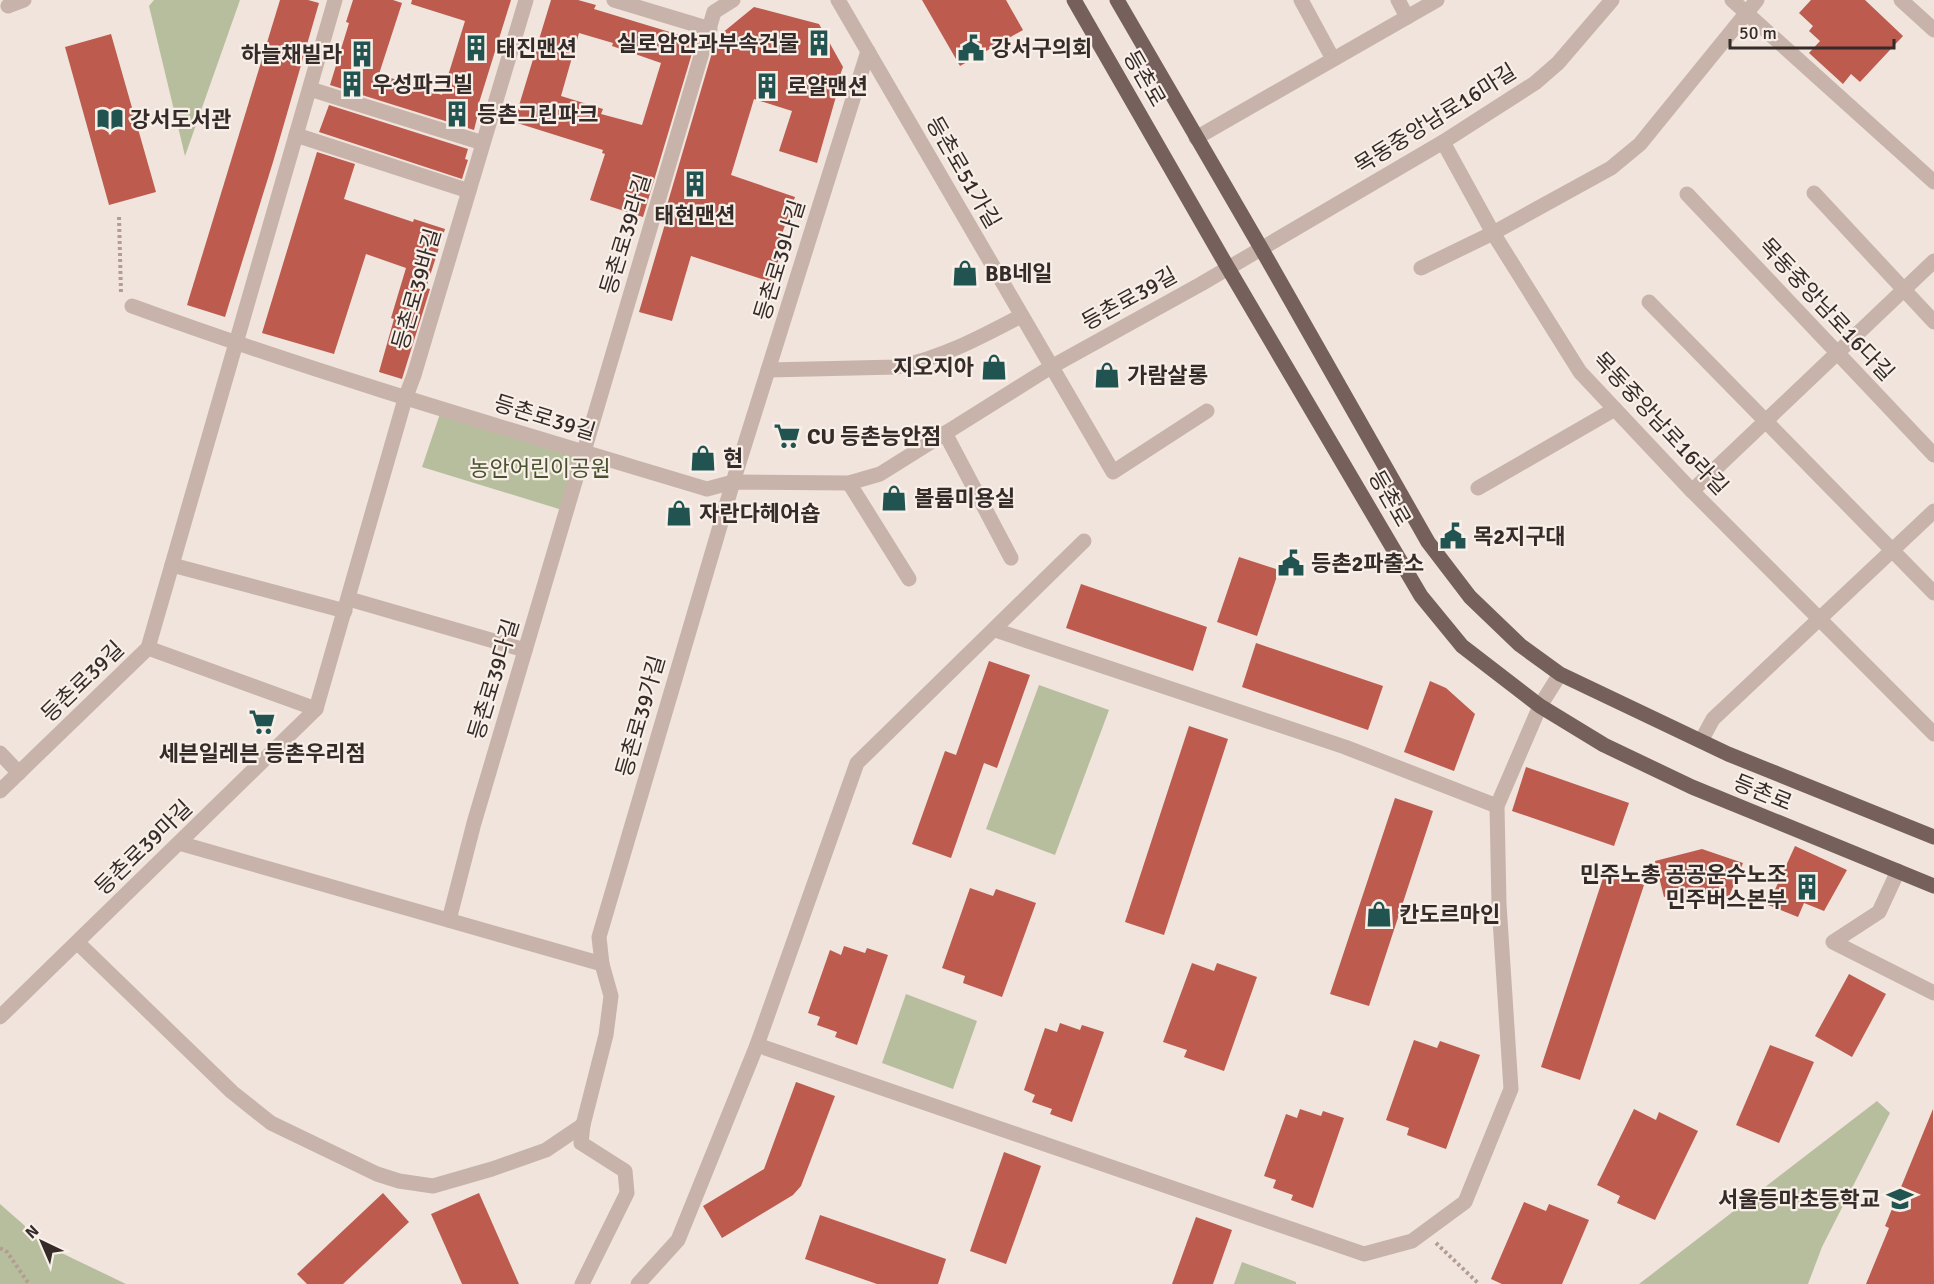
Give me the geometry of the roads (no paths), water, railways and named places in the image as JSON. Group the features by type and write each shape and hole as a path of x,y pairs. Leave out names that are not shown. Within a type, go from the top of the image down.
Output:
{"main road":[{"name":"등촌로","path":"1074,0 1421,596 1462,646 1540,706 1604,745 1692,788 1934,886"},
{"name":"등촌로","path":"1117,0 1428,542 1470,597 1520,645 1560,674 1701,741 1934,837"}],"street":[{"path":"8,6 24,0"},
{"name":"등촌로39길","path":"0,791 148,648 335,0"},
{"name":"등촌로39바길","path":"405,399 526,0"},
{"path":"614,0 710,29"},
{"name":"등촌로39라길","path":"584,452 714,12 733,0"},
{"name":"등촌로51가길","path":"838,0 1051,367"},
{"path":"1301,0 1333,59"},
{"path":"1398,0 1407,17"},
{"path":"1196,138 1437,0"},
{"name":"목동중앙남로16마길","path":"1228,268 1443,142 1535,83 1558,63 1612,0"},
{"path":"1732,0 1751,6 1934,182"},
{"path":"1901,0 1934,30"},
{"path":"1421,268 1493,233 1611,168 1640,144 1751,6"},
{"name":"등촌로39나길","path":"733,482 868,51"},
{"path":"310,90 483,143"},
{"path":"296,135 469,191"},
{"name":"목동중앙남로16라길","path":"1443,142 1493,233 1580,372 1819,619"},
{"path":"1814,193 1934,322"},
{"name":"목동중앙남로16다길","path":"1687,194 1934,455"},
{"path":"1692,490 1934,261"},
{"name":"등촌로39길","path":"126,303 235,344 405,399 707,489 733,482 849,483 880,474 1051,367 1228,268"},
{"path":"1649,302 1934,593"},
{"path":"768,370 897,367 912,364 958,349 1021,316"},
{"path":"1051,367 1113,471 1207,411"},
{"name":"등촌로39마길","path":"0,1017 316,709 405,399"},
{"path":"1479,488 1615,409"},
{"path":"945,433 1011,558"},
{"name":"등촌로39다길","path":"449,920 474,823 584,452"},
{"name":"등촌로39가길","path":"583,1125 606,1035 611,996 602,964 599,937 733,482"},
{"path":"849,483 909,579"},
{"path":"1701,741 1713,719 1934,511"},
{"path":"638,1284 678,1240 758,1045 857,763 1084,541"},
{"path":"172,565 347,605 525,650"},
{"path":"1819,619 1934,734"},
{"path":"995,630 1345,747 1497,806"},
{"path":"148,648 316,709"},
{"path":"758,1045 1364,1254 1412,1241 1465,1202 1511,1089 1499,904 1497,806 1540,706 1560,674"},
{"path":"0,753 19,773"},
{"path":"179,843 602,964"},
{"path":"1898,871 1879,912 1833,942 1934,993"},
{"path":"78,942 232,1092 271,1123 377,1174 399,1181 433,1186 546,1150 583,1125"},
{"path":"582,1284 627,1193 625,1171 581,1143 583,1125"}],"place":[{"name":"실로암안과부속건물","path":"819,43"},
{"name":"태진맨션","path":"476,48"},
{"name":"강서구의회","path":"971,48"},
{"name":"하늘채빌라","path":"362,54"},
{"name":"우성파크빌","path":"352,84"},
{"name":"로얄맨션","path":"767,86"},
{"name":"등촌그린파크","path":"457,114"},
{"name":"강서도서관","path":"110,119"},
{"name":"태현맨션","path":"695,184"},
{"name":"BB네일","path":"965,273"},
{"name":"지오지아","path":"994,367"},
{"name":"가람살롱","path":"1107,375"},
{"name":"CU 등촌능안점","path":"787,436"},
{"name":"현","path":"703,458"},
{"name":"볼륨미용실","path":"894,498"},
{"name":"자란다헤어숍","path":"679,513"},
{"name":"목2지구대","path":"1453,536"},
{"name":"등촌2파출소","path":"1291,563"},
{"name":"세븐일레븐 등촌우리점","path":"262,722"},
{"name":"민주노총 공공운수노조 민주버스본부","path":"1807,887"},
{"name":"칸도르마인","path":"1379,914"},
{"name":"서울등마초등학교","path":"1900,1199"}],"park label":[{"name":"농안어린이공원","path":"540,468"}]}
